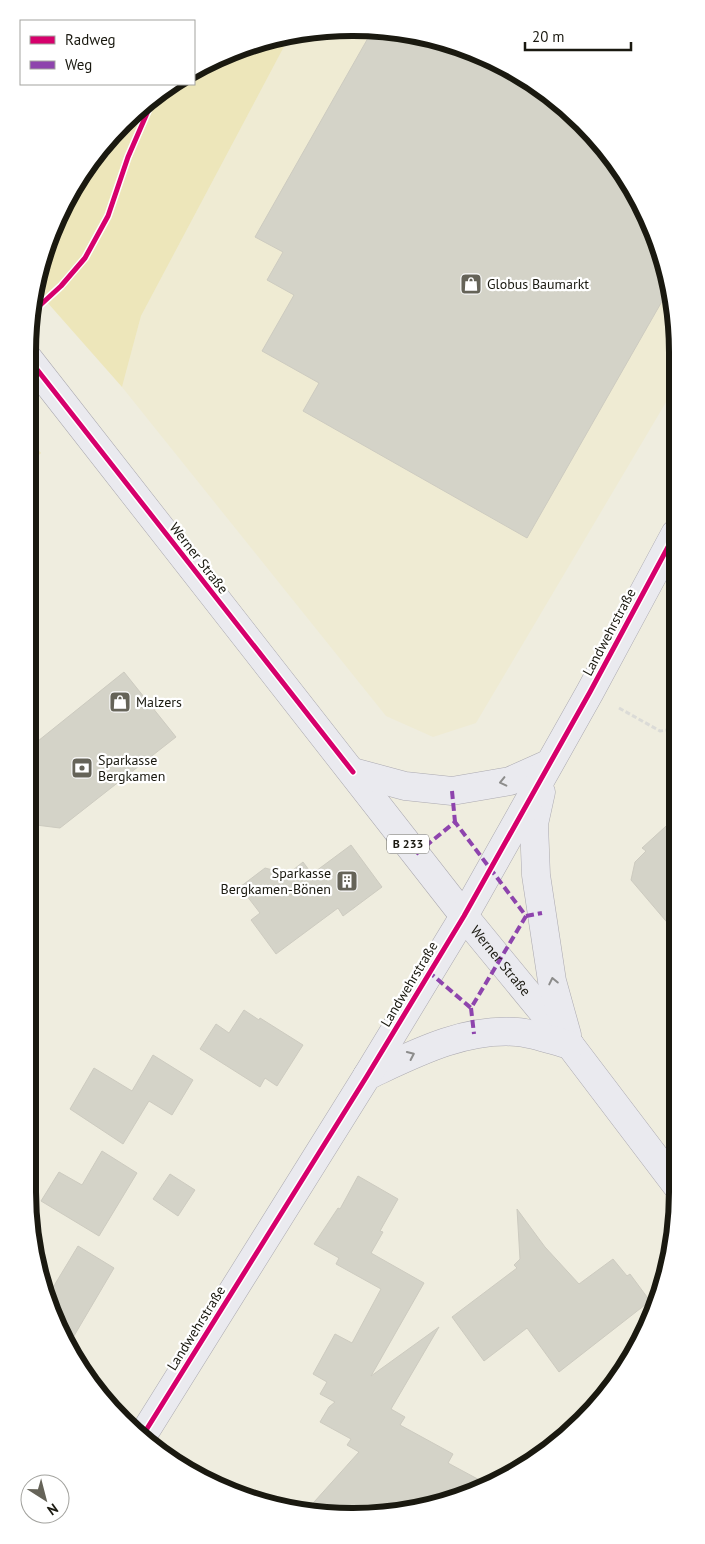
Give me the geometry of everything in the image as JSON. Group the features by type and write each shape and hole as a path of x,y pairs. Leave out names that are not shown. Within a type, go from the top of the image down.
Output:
{"main road":[{"name":"Werner Straße","path":"36,368 464,916 570,1045 669,1174"},
{"name":"Landwehrstraße","path":"146,1430 367,1076 464,916 590,692 669,545"},
{"path":"352,772 405,786 452,791 510,781 548,764"},
{"path":"367,1076 426,1048 474,1034 518,1032 570,1045 552,982 536,875 534,824 548,764"}],"path":[{"path":"590,692 660,731 669,730"}],"shaded area":[{"path":"352,36 414,42 474,60 496,71 634,209 645,231 663,291 668,332 669,397 476,723 433,737 386,716 122,387 141,316 286,43 311,39"},
{"path":"286,43 141,316 122,387 41,296 60,231 79,194 102,160 144,115 185,85 195,85 195,78 213,69 231,60"},
{"path":"36,447 41,453 36,458"}],"building":[{"name":"Globus Baumarkt","path":"369,37 394,39 434,47 474,60 528,90 576,129 603,160 626,194 636,213 652,251 664,298 527,538 303,411 319,383 262,351 294,295 267,280 283,252 255,237"},
{"name":"Sparkasse Bergkamen","path":"124,672 176,737 60,828 36,825 38,801 36,798 36,743"},
{"path":"669,823 669,925 631,880 635,862 646,851 642,848"},
{"path":"351,845 382,887 343,916 338,908 276,954 251,920 260,913 240,887 265,868 288,874 303,862 312,874"},
{"path":"244,1010 303,1045 277,1086 265,1078 260,1087 200,1049 216,1024 229,1033"},
{"path":"153,1055 193,1080 172,1115 149,1101 123,1144 70,1109 94,1068 132,1091"},
{"path":"102,1151 137,1173 99,1236 41,1201 59,1172 82,1185"},
{"path":"170,1174 195,1190 178,1216 153,1199"},
{"path":"358,1176 398,1199 380,1231 383,1232 371,1253 424,1283 371,1376 439,1327 391,1409 405,1417 400,1425 453,1454 448,1463 481,1481 434,1497 394,1505 352,1508 311,1505 359,1452 347,1445 351,1439 320,1422 329,1407 335,1402 320,1394 327,1382 313,1374 335,1334 352,1343 381,1289 336,1264 339,1258 314,1244 338,1208 340,1209"},
{"path":"517,1209 545,1247 579,1284 613,1259 627,1276 630,1274 649,1300 559,1372 527,1328 484,1361 452,1317 517,1268 514,1265 520,1259"},
{"path":"78,1246 114,1268 73,1338 60,1313 52,1289"}],"marked path":[{"path":"452,791 455,822"},
{"path":"416,854 455,822 526,916 471,1008 429,972"},
{"path":"526,916 542,913"},
{"path":"471,1008 474,1034"}],"cycle path":[{"path":"40,305 61,286 85,258 108,216 128,157 147,112"},
{"path":"36,368 353,772"},
{"path":"146,1430 367,1076 464,916 590,692 669,545"}],"place":[{"name":"Globus Baumarkt","path":"471,284"},
{"name":"Malzers","path":"120,702"},
{"name":"Sparkasse Bergkamen","path":"82,768"},
{"name":"Sparkasse Bergkamen-Bönen","path":"347,881"}]}
